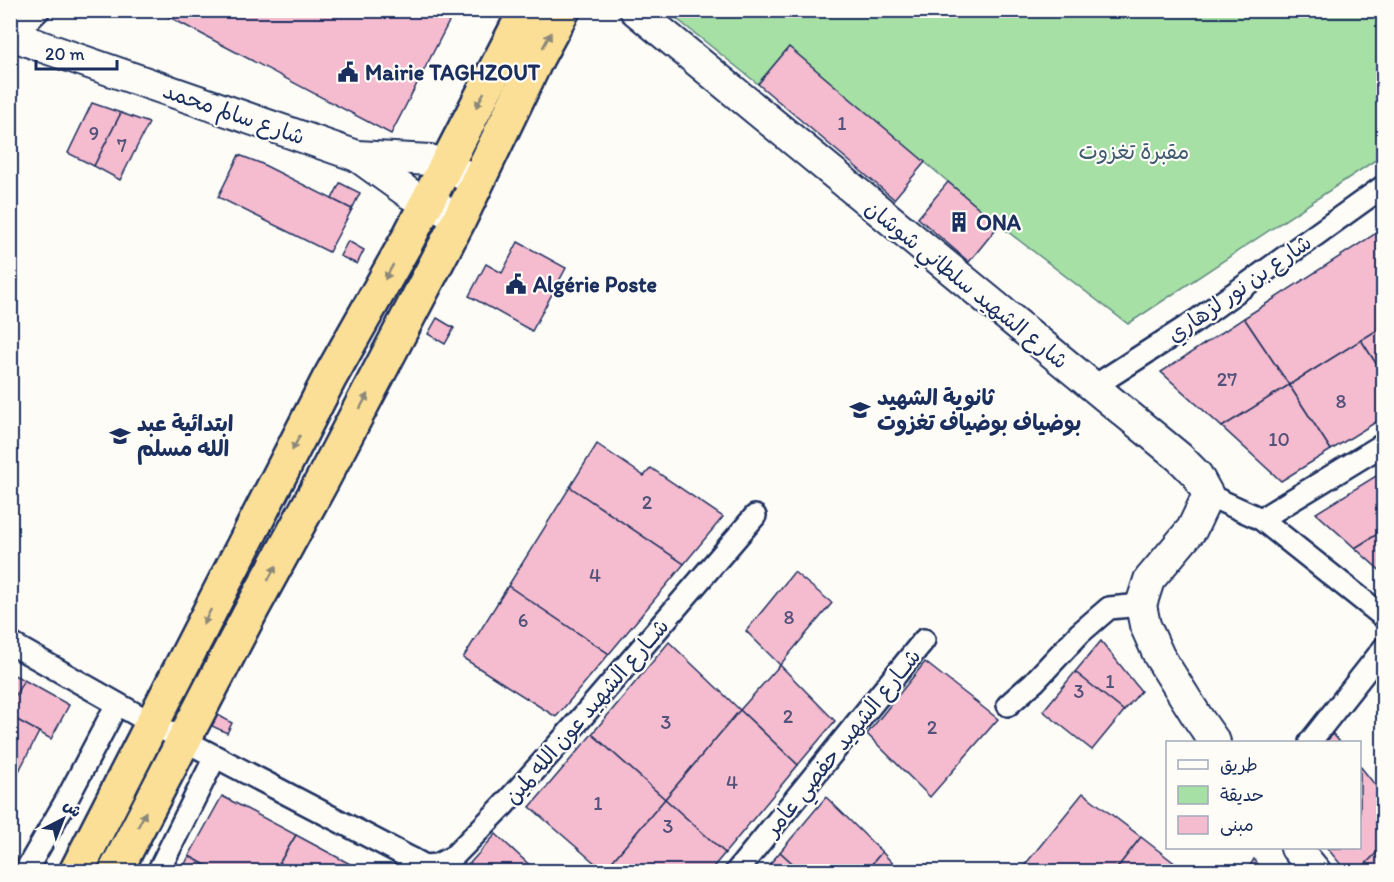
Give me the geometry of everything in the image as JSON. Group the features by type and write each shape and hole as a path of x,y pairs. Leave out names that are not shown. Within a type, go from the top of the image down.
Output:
{"highway":[{"path":"76,872 329,379 408,239 526,10"},
{"path":"115,872 460,218 537,58 563,10"}],"street":[{"path":"11,36 39,10"},
{"name":"شارع الشهيد سلطاني شوشان","path":"635,10 1179,457 1197,475 1208,495"},
{"name":"شارع سالم محمد","path":"11,36 357,156 430,160 478,182"},
{"name":"شارع سالم محمد","path":"357,156 410,194 460,218"},
{"name":"شارع بن نور لزهاري","path":"1093,387 1197,320 1383,186"},
{"path":"1261,519 1383,444"},
{"path":"1214,741 1160,656 1145,625 1141,605 1149,580 1192,529 1208,495 1261,519 1383,617"},
{"name":"شــارع الشهيد عون الله لمين","path":"10,644 408,865 437,865 453,857 502,807 755,516"},
{"path":"1008,705 1034,682 1080,633 1109,609 1141,605"},
{"name":"شــارع الشهيد حفصي عامر","path":"736,872 924,640"},
{"path":"1311,741 1383,648"},
{"path":"24,872 67,799 117,704"},
{"path":"158,872 215,757"},
{"path":"1297,849 1316,872"}],"green space":[{"name":"مقبرة تغزوت","path":"667,11 1383,11 1383,155 1128,324 999,225 789,47 758,84"}],"building":[{"name":"Mairie TAGHZOUT","path":"156,10 455,10 391,134"},
{"path":"789,47 925,162 894,199 758,84"},
{"path":"92,103 121,113 94,166 68,153"},
{"path":"121,113 149,123 120,180 94,166"},
{"path":"239,155 260,163 352,209 329,252 218,197"},
{"name":"ONA","path":"948,182 999,225 969,262 918,218"},
{"path":"340,183 360,193 352,209 332,199"},
{"path":"1384,228 1384,326 1289,385 1244,318"},
{"path":"348,241 364,250 357,264 340,256"},
{"name":"Algérie Poste","path":"518,242 566,268 532,331 469,296 486,264 502,273"},
{"path":"437,318 454,328 445,344 428,334"},
{"path":"1244,318 1289,385 1222,427 1161,372"},
{"path":"1384,326 1384,376 1361,340"},
{"path":"1361,340 1384,376 1384,417 1331,450 1289,385"},
{"path":"1289,385 1331,450 1281,481 1222,427"},
{"path":"597,444 644,476 651,468 723,517 684,564 570,487"},
{"path":"1384,471 1384,530 1355,548 1316,513"},
{"path":"570,487 684,564 609,654 508,586"},
{"path":"1384,530 1384,574 1355,548"},
{"path":"794,572 832,603 780,665 746,631"},
{"path":"508,586 609,654 556,717 463,658"},
{"path":"1101,641 1141,691 1124,711 1075,672"},
{"path":"669,642 740,710 665,799 592,734"},
{"path":"925,662 998,719 930,797 867,734"},
{"path":"780,665 835,721 798,765 740,710"},
{"path":"1075,672 1124,711 1092,750 1043,711"},
{"path":"10,673 24,680 10,705"},
{"path":"24,680 69,705 51,739 10,716 10,705"},
{"path":"740,710 798,765 725,853 665,799"},
{"path":"218,715 232,723 227,733 212,726"},
{"path":"10,716 39,732 20,769 10,762"},
{"path":"592,734 665,799 604,871 530,807"},
{"path":"1333,734 1339,741 1327,741"},
{"path":"10,762 20,769 10,788"},
{"path":"1361,767 1384,796 1384,845 1358,872 1347,872 1328,849 1361,849"},
{"path":"1083,793 1141,837 1114,872 1019,872"},
{"path":"222,796 296,835 274,872 218,872 189,856"},
{"path":"826,797 882,852 865,872 802,872 780,852"},
{"path":"10,799 17,802 10,814"},
{"path":"665,799 725,853 709,872 604,872 604,871"},
{"path":"496,834 537,872 462,872"},
{"path":"296,835 365,872 274,872"},
{"path":"1141,837 1186,872 1114,872"},
{"path":"1384,845 1384,872 1358,872"},
{"path":"780,852 802,872 763,872"},
{"path":"882,852 901,872 865,872"},
{"path":"189,856 218,872 181,872"},
{"path":"1254,859 1264,872 1246,872"}],"place":[{"name":"Mairie TAGHZOUT","path":"348,72"},
{"name":"ONA","path":"959,222"},
{"name":"Algérie Poste","path":"516,284"},
{"name":"ثانوية الشهيد بوضياف بوضياف تغزوت","path":"860,410"},
{"name":"ابتدائية عبد الله مسلم","path":"120,436"}]}
